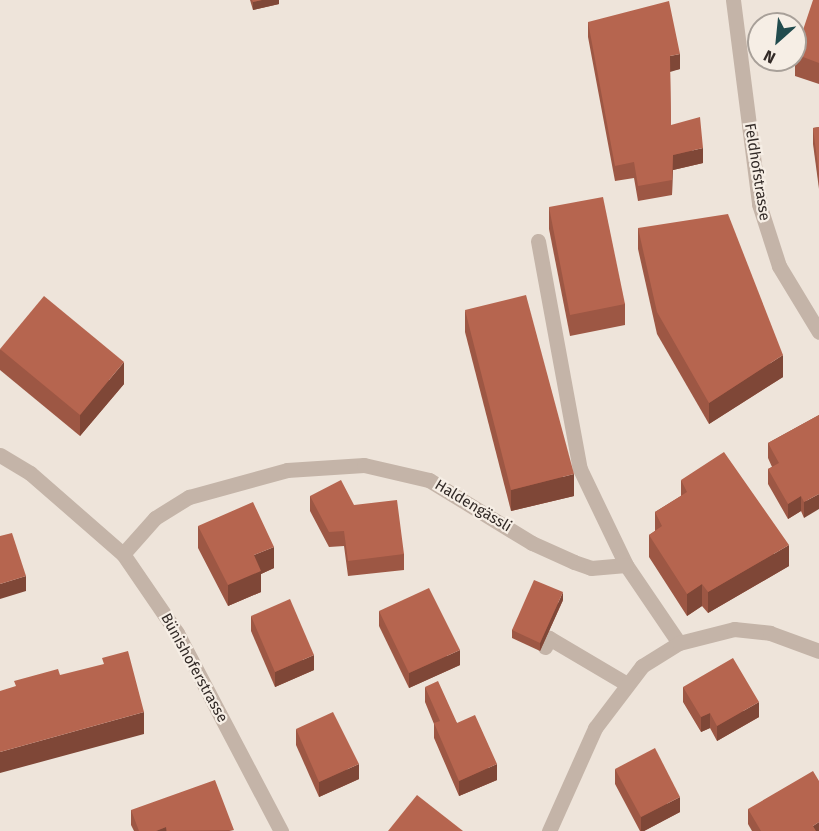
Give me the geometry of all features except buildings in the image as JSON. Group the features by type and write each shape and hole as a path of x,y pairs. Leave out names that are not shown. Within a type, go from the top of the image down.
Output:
{"street":[{"name":"Feldhofstrasse","path":"733,0 759,204 779,266 819,332"},
{"path":"538,241 580,469 626,565 679,643"},
{"name":"Bünishoferstrasse","path":"0,455 30,473 123,554 177,633 281,831"},
{"name":"Haldengässli","path":"123,554 156,518 189,497 287,470 364,465 429,480 532,543 574,562 591,568 626,565"},
{"path":"549,831 595,728 625,683 642,666 679,643 715,632 742,630 770,633 819,651"},
{"path":"544,647 549,638 625,683"}]}
